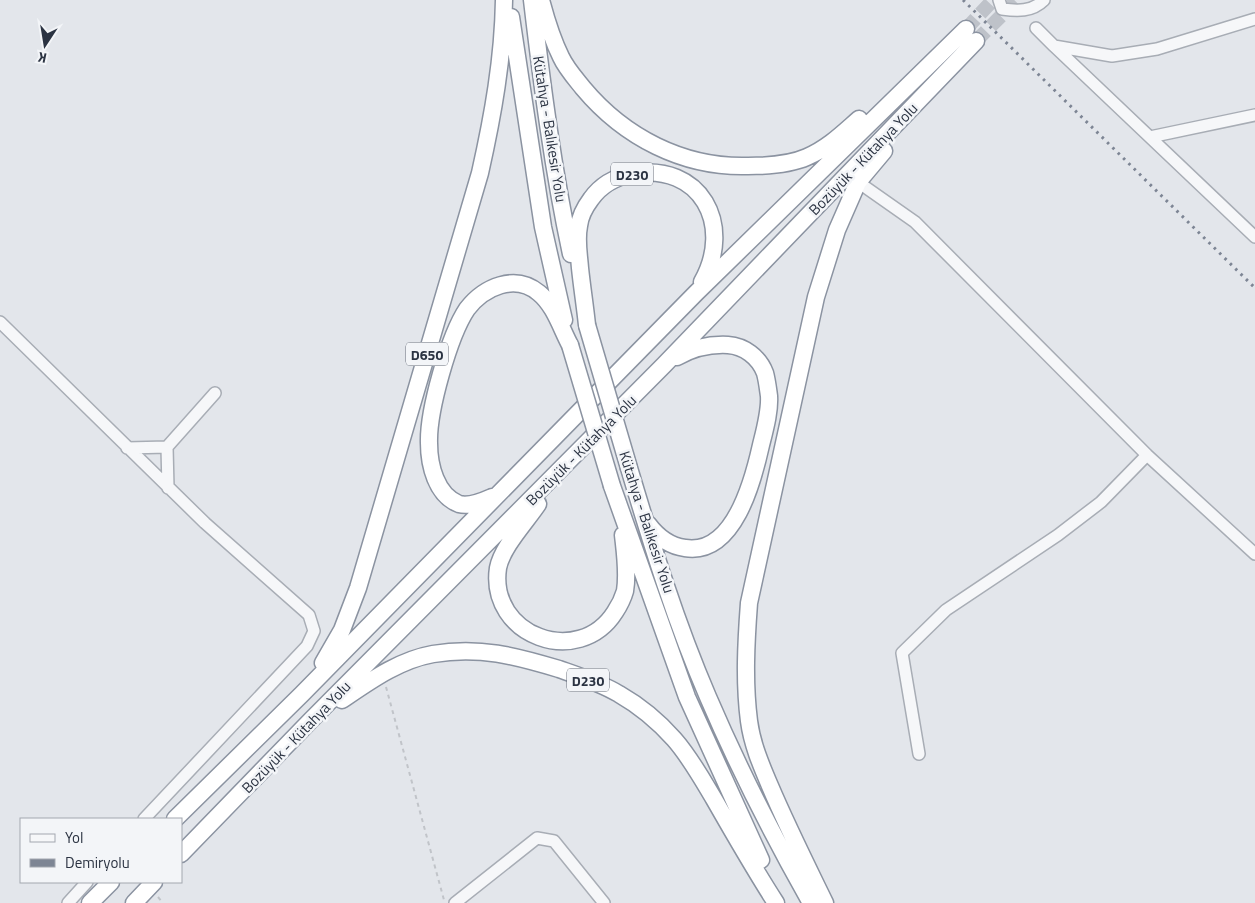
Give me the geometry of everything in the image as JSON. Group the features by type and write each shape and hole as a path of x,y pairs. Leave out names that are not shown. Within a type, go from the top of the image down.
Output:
{"highway":[{"name":"D650","path":"302,694 342,630 358,588 477,182 491,124 500,71 504,29 504,0"},
{"name":"Kütahya - Balıkesir Yolu","path":"509,0 543,227 570,345 612,486 688,696 764,868 784,903"},
{"name":"Kütahya - Balıkesir Yolu","path":"532,0 554,168 587,325 644,519 680,625 708,696 741,768 811,903"},
{"path":"541,0 561,59 579,84 608,115 649,144 669,152 706,163 737,166 784,163 805,158 826,148 971,35"},
{"name":"Bozüyük - Kütahya Yolu","path":"176,818 302,694 696,293 971,35"},
{"name":"Bozüyük - Kütahya Yolu","path":"182,853 311,720 564,468 664,365 971,35"},
{"path":"825,903 782,815 758,756 749,723 746,645 749,604 816,297 837,230 858,182 971,35"},
{"name":"D230","path":"587,325 578,244 579,226 585,208 594,196 606,183 622,176 641,172 659,173 676,178 693,188 705,201 713,218 716,233 710,267 696,293"},
{"path":"495,496 477,503 461,504 449,498 437,484 431,462 429,442 431,418 444,366 457,328 478,297 493,287 508,283 526,285 540,293 551,308 570,345"},
{"path":"644,519 655,534 679,548 704,548 717,540 729,528 740,510 753,475 766,426 769,397 764,372 753,354 736,346 717,344 687,351 664,365"},
{"path":"564,468 503,553 498,567 498,586 504,608 515,623 533,635 552,641 575,641 592,634 610,620 619,606 625,593 626,564 623,536 612,486"},
{"name":"D230","path":"311,720 386,672 432,655 465,651 500,653 576,675 617,693 650,714 675,740 695,768 776,903"},
{"path":"90,903 110,883"},
{"path":"134,903 153,883"}],"street":[{"path":"999,0 1002,9 1021,11 1040,4 1044,0"},
{"path":"1054,46 1112,56 1157,49 1255,19"},
{"path":"1036,28 1255,238"},
{"path":"1150,137 1255,115"},
{"path":"858,182 916,222 1147,455 1255,554"},
{"path":"0,322 168,488 308,616 314,631 307,646 145,818"},
{"path":"168,488 167,447 214,393"},
{"path":"127,448 167,447"},
{"path":"920,754 902,653 946,610 1058,535 1101,502 1147,455"},
{"path":"455,903 538,838 554,841 604,903"},
{"path":"68,903 86,883"}],"path":[{"path":"386,672 386,690 445,903"}],"tunnel":[{"path":"966,29 993,0"},
{"path":"976,41 1017,0"}],"railway":[{"path":"963,0 1255,288"}]}
